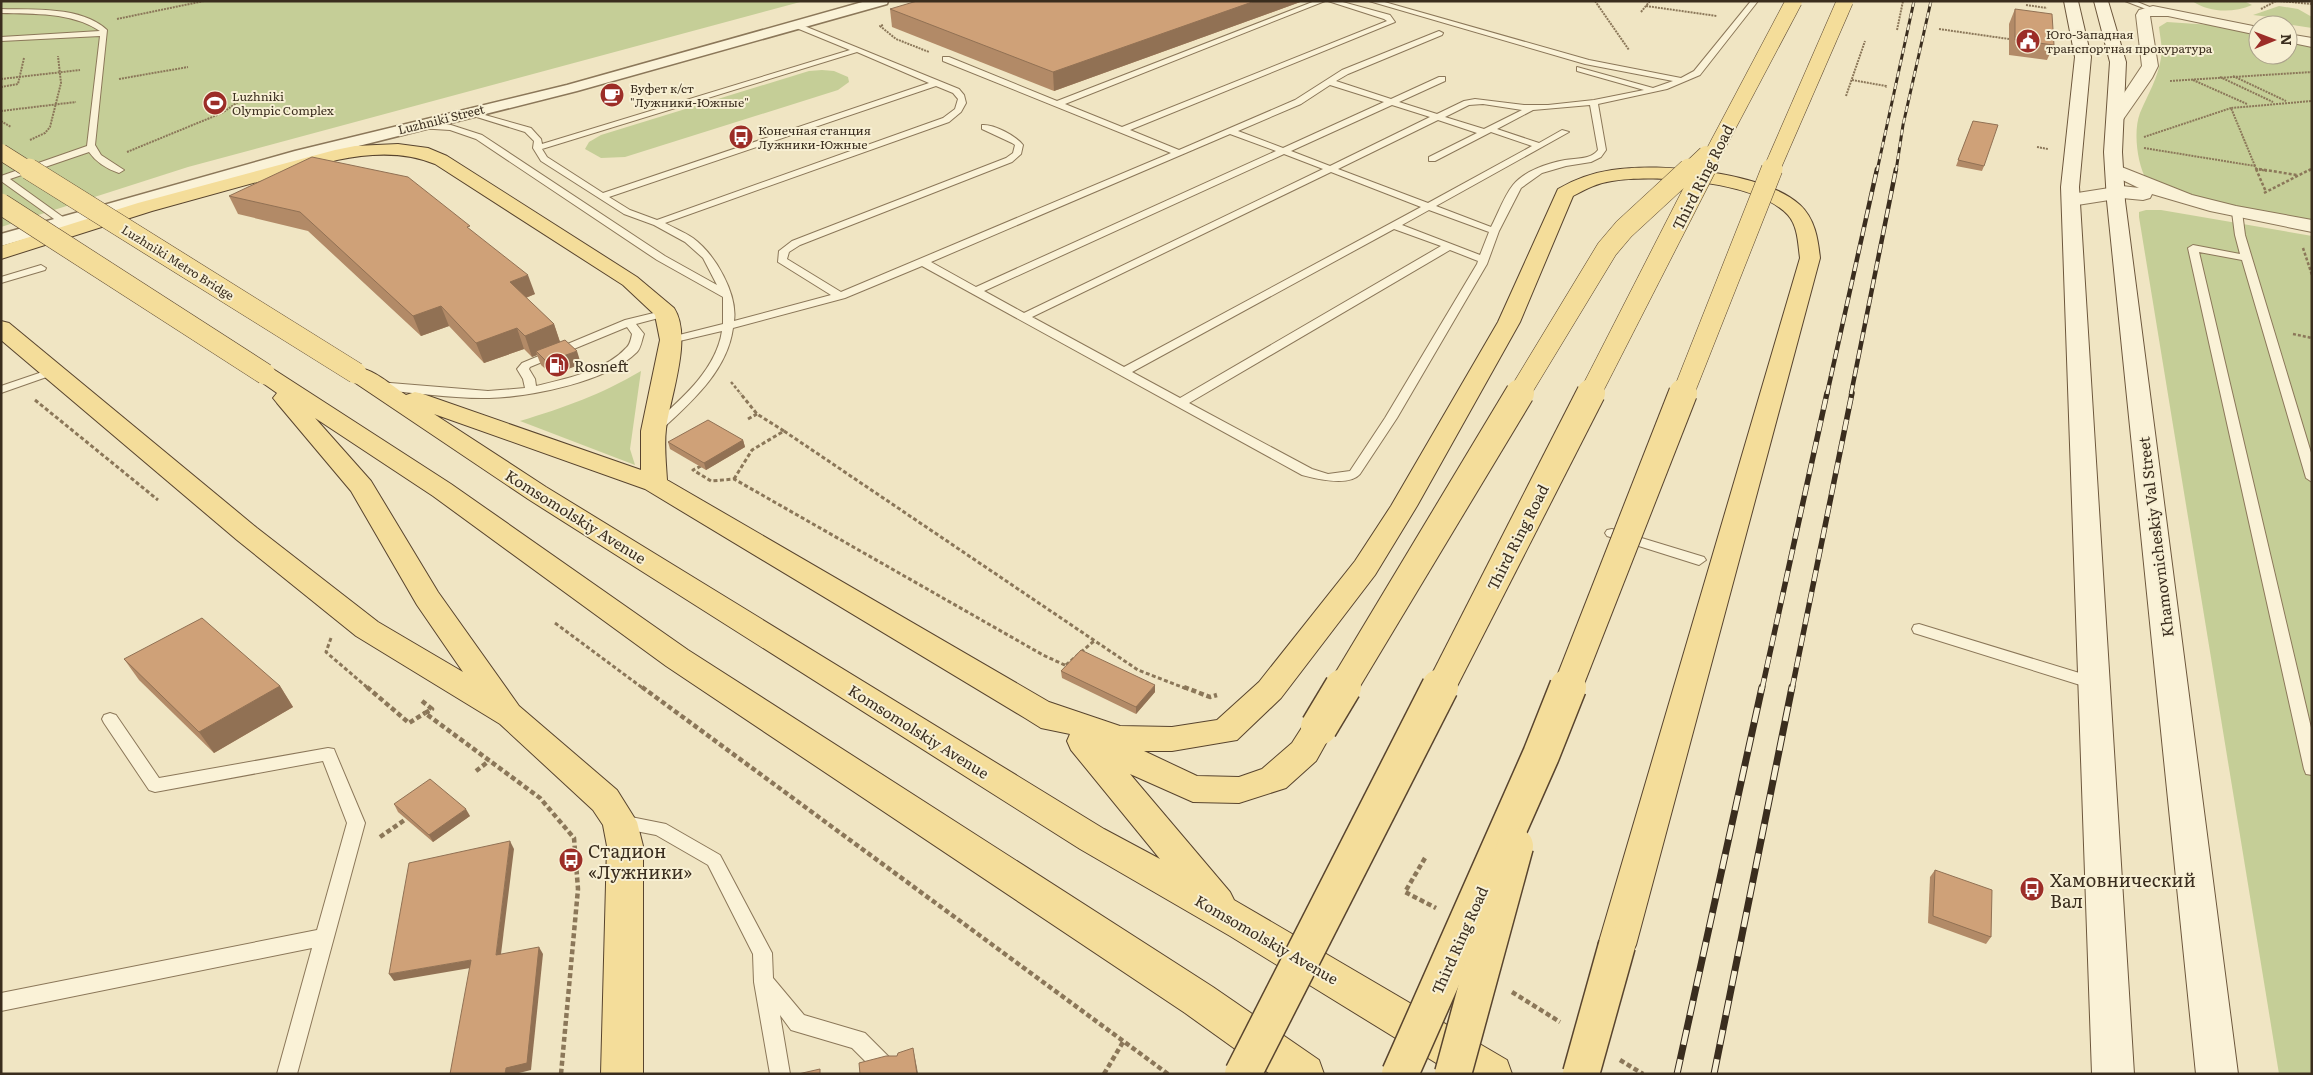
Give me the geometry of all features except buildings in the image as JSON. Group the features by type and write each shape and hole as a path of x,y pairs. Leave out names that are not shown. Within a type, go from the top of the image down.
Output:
{"main road":[{"name":"Third Ring Road","path":"1242,1074 1794,1"},
{"name":"Third Ring Road","path":"1400,1074 1541,755 1760,197 1845,1"},
{"path":"2071,1 2083,57 2073,153 2071,200 2113,1074"},
{"name":"Khamovnicheskiy Val Street","path":"2101,1 2118,62 2115,188 2217,1074"},
{"path":"2116,117 2144,78 2150,66 2144,13 2153,10 2248,29"},
{"path":"2298,40 2312,43"},
{"path":"367,380 654,483 1078,734 1194,789 1239,790 1274,779 1304,752 1607,249 1624,229 1701,160 1724,134"},
{"path":"1,253 145,207 335,155 355,151 398,149 422,152 440,160 630,281 666,314 671,340 653,431 654,483"},
{"name":"Luzhniki Metro Bridge","path":"1,152 367,380"},
{"path":"1036,710 1120,738 1172,739 1204,736 1226,731 1270,690 1365,568 1404,506 1509,322 1565,193 1574,185 1605,175 1634,172 1709,178 1733,182 1769,194 1792,209 1808,229 1810,258 1582,1074"},
{"path":"2071,200 2115,188 2167,201 2312,226"},
{"path":"2115,188 2134,193 2207,204 2237,212"},
{"path":"1,204 442,490 677,658 1199,1000 1304,1074"},
{"path":"1,328 248,534 367,629 510,716 605,800 620,822 625,846 622,1074"},
{"path":"264,374 362,487 427,598 510,716"},
{"name":"Komsomolskiy Avenue","path":"367,380 537,493 1075,829 1227,915 1492,1074"},
{"path":"1078,734 1227,915"},
{"path":"1452,1074 1541,755"}],"street":[{"name":"Luzhniki Street","path":"1,240 301,155 572,88 882,1"}],"lane":[{"path":"1058,104 1322,1"},
{"path":"1122,130 1391,22 1387,17 1332,1"},
{"path":"1372,1 1588,62 1681,80"},
{"path":"1023,317 1437,117 1473,102 1531,108 1565,107 1651,90 1681,80 1697,73 1755,1"},
{"path":"2128,1 2153,10"},
{"path":"1,11 62,15 94,24 104,34"},
{"path":"657,223 946,120 955,114 964,102 956,91 797,25"},
{"path":"671,340 841,296 1298,102 1345,72 1439,33"},
{"path":"1,39 104,34"},
{"path":"104,34 91,148 102,161 119,170"},
{"path":"1461,35 1546,60"},
{"path":"538,148 857,50"},
{"path":"946,59 1180,153"},
{"path":"1575,68 1651,90"},
{"path":"976,291 1442,79"},
{"path":"1330,82 1437,117 1540,146"},
{"path":"602,196 936,83"},
{"path":"923,262 1307,472 1328,478 1354,474 1391,418 1484,260 1494,231 1517,186 1526,178 1549,167 1588,160 1600,153 1601,146 1594,102"},
{"path":"1432,159 1531,108"},
{"path":"470,112 528,130 538,141 538,148 544,159 627,212 657,223 689,240 702,252 716,271 728,296 730,326 724,351 702,382 680,407 653,431"},
{"path":"418,125 451,128 479,137 662,258 728,296"},
{"path":"841,296 782,260 784,251 796,243 1009,160 1020,150 1016,141 985,127"},
{"path":"1230,131 1494,231"},
{"path":"1123,372 1565,132"},
{"path":"64,222 4,178 91,148"},
{"path":"2237,212 2247,258 2312,478"},
{"path":"1394,225 1484,260"},
{"path":"1180,403 1449,246"},
{"path":"2247,258 2193,248 2312,769"},
{"path":"1,280 41,268"},
{"path":"531,391 529,378 524,369 526,365 630,322 666,314"},
{"path":"367,380 488,395 531,391 574,380 613,364 633,349 638,334 630,322"},
{"path":"1,390 54,371"},
{"path":"1612,533 1699,560"},
{"path":"1919,629 2093,683"},
{"path":"110,719 155,785 328,754 356,823 287,1074"},
{"path":"620,822 660,829 714,860 762,953 764,982 780,1074"},
{"path":"1,1002 325,937"},
{"path":"764,982 798,1023 858,1040 892,1074"}],"path":[{"path":"94,24 204,1"},
{"path":"1595,1 1645,73"},
{"path":"1642,12 1650,1"},
{"path":"1897,30 1903,1"},
{"path":"2280,1 2312,4"},
{"path":"2026,5 2047,8"},
{"path":"1646,6 1739,19"},
{"path":"890,23 880,26 896,39 946,59"},
{"path":"1939,29 2009,39"},
{"path":"1846,96 1865,41"},
{"path":"24,142 48,130 61,83 57,48"},
{"path":"1,87 18,84 25,53"},
{"path":"98,84 188,67"},
{"path":"1,79 100,68"},
{"path":"2163,82 2312,72"},
{"path":"2232,76 2288,102"},
{"path":"2220,77 2275,103"},
{"path":"2191,79 2247,105"},
{"path":"1852,80 1886,86 1886,88"},
{"path":"1,111 96,100"},
{"path":"2144,137 2231,108 2312,100"},
{"path":"102,161 228,110 238,102"},
{"path":"2231,108 2266,192"},
{"path":"2037,147 2051,149"},
{"path":"2144,148 2298,176"},
{"path":"2259,195 2312,169"},
{"path":"724,351 741,354 730,382 757,414 1138,670 1210,697"},
{"path":"16,385 163,504"},
{"path":"748,419 757,414"},
{"path":"734,479 752,450 784,431"},
{"path":"701,466 693,470 712,481 734,479 1072,668"},
{"path":"555,622 1168,1074"},
{"path":"332,634 326,652 409,723 432,709 422,701"},
{"path":"1066,665 1094,640"},
{"path":"425,713 540,798 574,838 578,889 561,1074"},
{"path":"476,770 489,761"},
{"path":"1425,858 1405,892 1440,910"},
{"path":"1508,990 1568,1027"},
{"path":"1104,1074 1123,1042"},
{"path":"1618,1058 1643,1074"}],"green space":[{"name":"Luzhniki Olympic Complex","path":"1,1 804,1 188,167 1,227"},
{"path":"2192,1 2244,1 2252,5 2245,8 2214,10"},
{"path":"2279,6 2298,9 2312,17 2312,28 2298,26 2298,15 2253,15"},
{"path":"2167,22 2212,25 2248,33 2248,65 2298,65 2298,44 2312,47 2312,220 2204,201 2147,181 2141,166 2137,147 2137,129 2140,113 2160,65 2162,50 2159,27"},
{"path":"809,71 834,71 848,77 849,82 838,90 625,157 601,158 585,149 589,142 601,135"},
{"path":"2161,210 2312,236 2312,1074 2279,1074 2139,217 2139,212"},
{"path":"641,371 630,449 635,465 520,421 582,400"}],"railway":[{"path":"1877,171 1914,1"},
{"path":"1896,171 1903,125 1931,1"},
{"path":"1827,394 1877,169"},
{"path":"1851,394 1896,169"},
{"path":"1762,689 1827,393"},
{"path":"1792,689 1852,393"},
{"path":"1677,1074 1762,687"},
{"path":"1714,1074 1792,687"}],"place":[{"name":"Юго-Западная транспортная прокуратура","path":"2028,41"},
{"name":"Буфет к/ст \"Лужники-Южные\"","path":"612,95"},
{"name":"Luzhniki Olympic Complex","path":"215,103"},
{"name":"Конечная станция Лужники-Южные","path":"741,137"},
{"name":"Rosneft","path":"557,365"},
{"name":"Стадион «Лужники»","path":"571,860"},
{"name":"Хамовнический Вал","path":"2032,889"}]}
